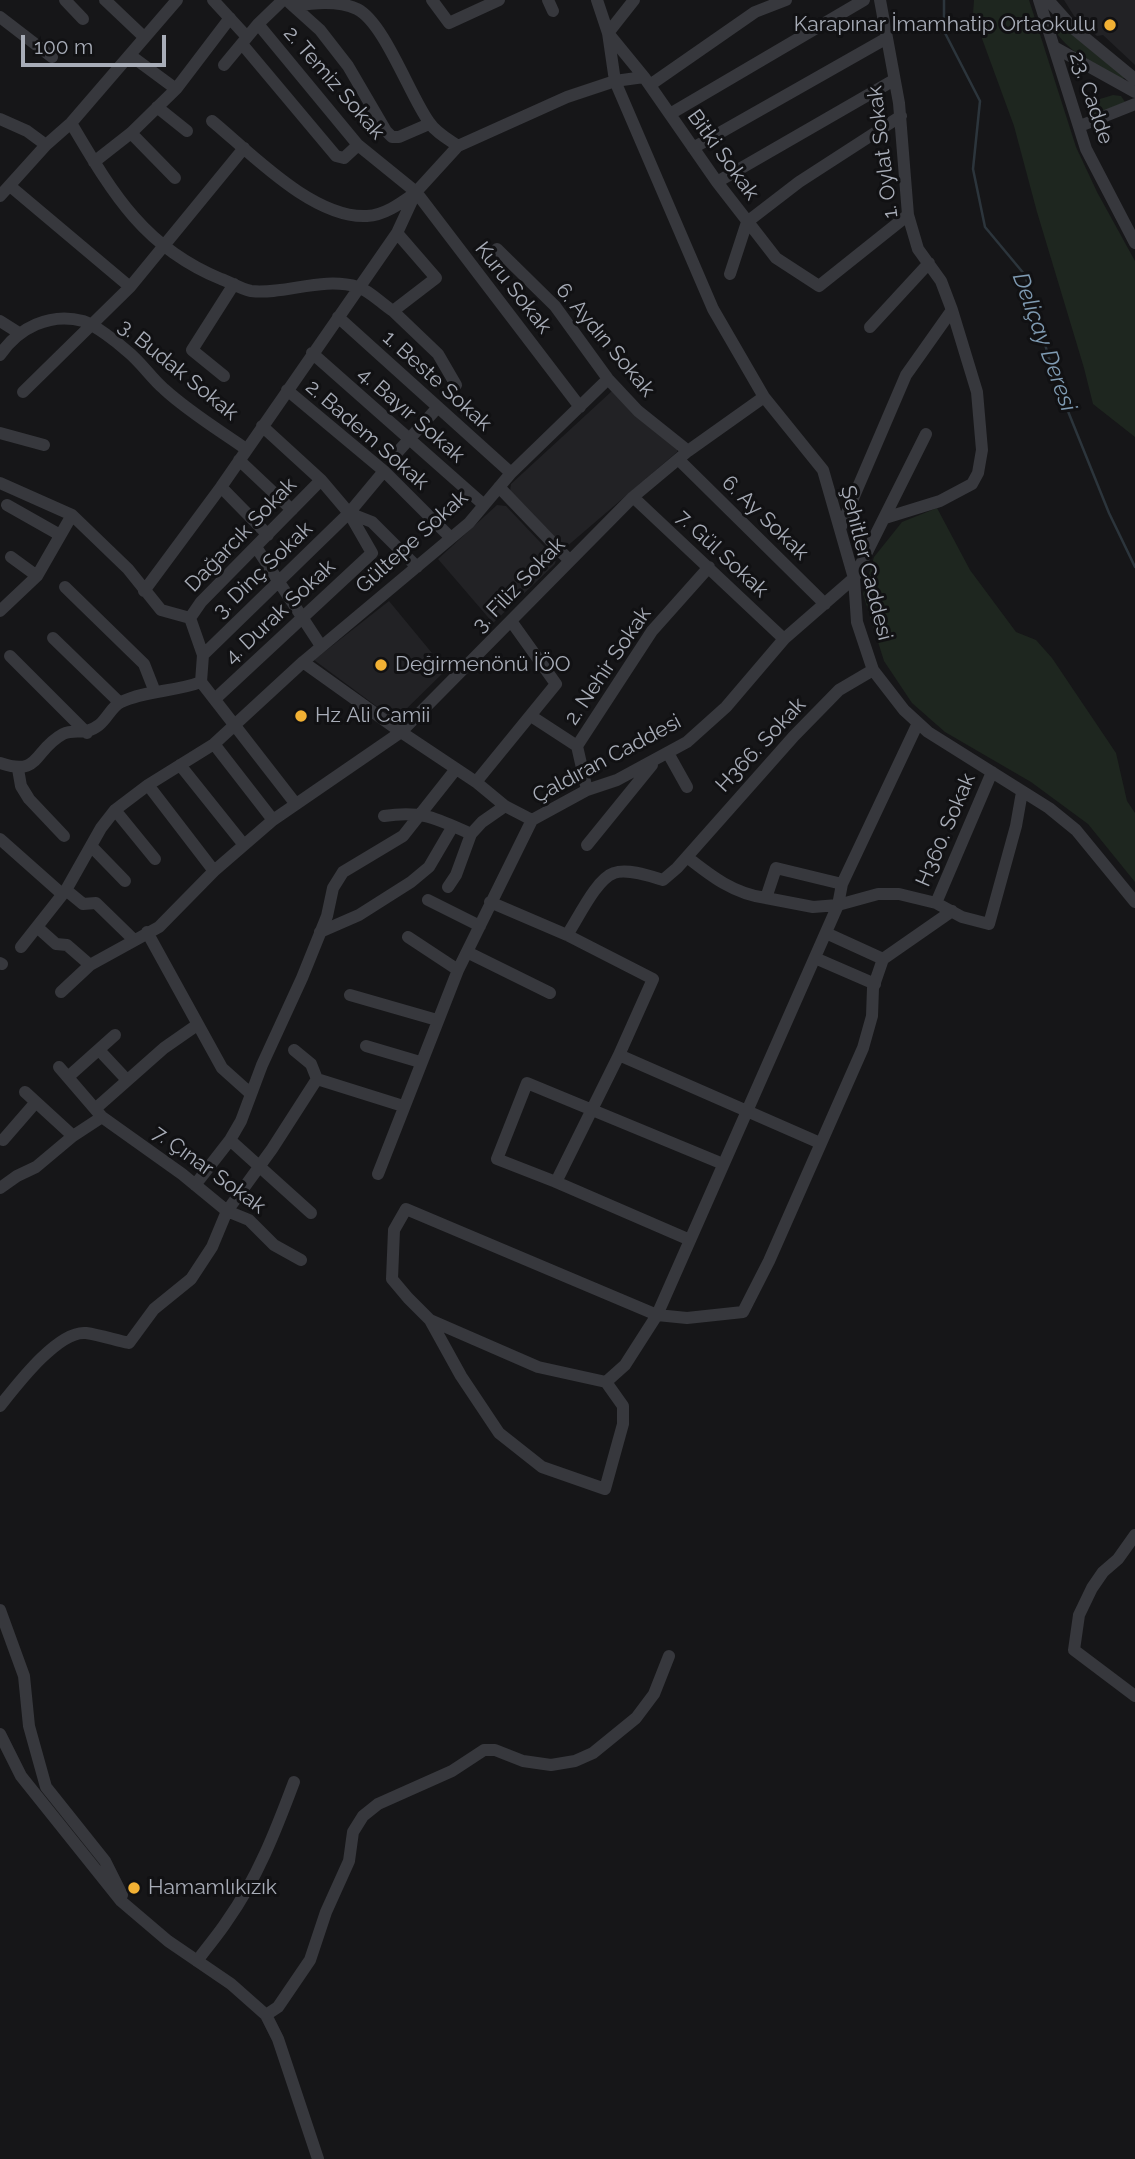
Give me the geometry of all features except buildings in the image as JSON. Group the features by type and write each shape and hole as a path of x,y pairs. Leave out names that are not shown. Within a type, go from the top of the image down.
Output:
{"street":[{"path":"65,0 83,19"},
{"path":"105,0 144,37"},
{"path":"0,196 46,145 71,123 177,0"},
{"path":"213,0 230,18 244,41 329,151 344,158 358,145"},
{"path":"432,0 449,23 499,0"},
{"name":"Şehitler Caddesi","path":"597,0 608,33 615,81 713,309 764,397 823,470 854,578 857,622 873,670 887,691 928,732 1049,808 1076,830 1135,902"},
{"path":"608,33 634,0"},
{"path":"212,121 284,181 318,203 348,215 369,216 393,208 416,192 458,146 567,97 615,81 647,81 755,12 786,0"},
{"path":"670,114 864,0"},
{"name":"1. Oylat Sokak","path":"880,0 901,116 908,215 918,249 941,281 952,310 977,392 982,450 978,474 972,484 958,493 886,519"},
{"name":"23. Cadde","path":"1039,0 1086,149 1131,226 1135,243"},
{"path":"1048,0 1073,28 1135,79"},
{"path":"288,2 320,30 348,66 392,137 399,137 429,124"},
{"path":"224,65 258,24 288,2 341,4 355,8 368,16 429,124 458,146"},
{"path":"0,17 52,57"},
{"path":"94,162 131,133 176,89 230,18"},
{"name":"2. Temiz Sokak","path":"258,24 358,145 416,192"},
{"name":"Bitki Sokak","path":"608,33 647,81 717,182 776,258 819,286 908,215"},
{"path":"693,148 887,38"},
{"path":"1054,47 1135,92"},
{"path":"130,55 176,89"},
{"path":"717,182 894,80"},
{"path":"1080,127 1135,104"},
{"path":"157,107 187,131"},
{"path":"730,274 747,222 799,182 901,116"},
{"path":"0,118 27,131 46,145"},
{"path":"71,123 94,162 139,225 163,248 202,271 250,291 328,283 359,287 393,312 438,354 456,385"},
{"path":"131,133 175,178"},
{"path":"23,392 88,324 130,287 244,148"},
{"path":"10,186 130,287"},
{"path":"144,591 221,488 397,233 416,192"},
{"name":"Kuru Sokak","path":"416,192 580,407"},
{"path":"393,312 436,278 397,233"},
{"name":"6. Aydın Sokak","path":"497,249 555,306 608,379 683,456"},
{"path":"870,327 929,263"},
{"path":"225,376 192,350 234,284"},
{"path":"840,529 906,376 952,310"},
{"name":"1. Beste Sokak","path":"338,317 510,473"},
{"path":"0,355 19,333 49,320 67,318 88,324"},
{"path":"0,321 19,333"},
{"name":"3. Budak Sokak","path":"88,324 128,351 164,390 243,454 292,510"},
{"name":"4. Bayır Sokak","path":"312,354 484,505"},
{"name":"Gültepe Sokak","path":"21,947 64,892 101,828 116,810 148,785 214,744 321,646 469,523 510,473 608,379"},
{"name":"2. Badem Sokak","path":"287,390 384,471 451,538"},
{"name":"3. Filiz Sokak","path":"61,992 90,965 169,918 186,897 214,871 295,803 401,732 633,497 683,456 764,397"},
{"path":"395,455 438,407"},
{"path":"262,426 321,480 349,513 372,522 417,567"},
{"path":"0,433 44,445"},
{"path":"854,578 886,519 926,434"},
{"name":"6. Ay Sokak","path":"683,456 825,604"},
{"name":"3. Dinç Sokak","path":"204,655 349,513 384,471"},
{"name":"Dağarcık Sokak","path":"190,618 201,602 321,480"},
{"path":"0,483 72,515 128,569 161,610 190,618 204,655 201,682 295,803"},
{"path":"499,487 569,560"},
{"path":"221,488 268,535"},
{"name":"7. Gül Sokak","path":"633,497 785,639"},
{"path":"7,505 60,535"},
{"name":"4. Durak Sokak","path":"215,699 372,553 349,513"},
{"path":"0,611 37,576 72,515"},
{"path":"256,547 321,646"},
{"path":"11,558 37,576"},
{"name":"2. Nehir Sokak","path":"531,716 577,746 652,631 709,567"},
{"name":"Çaldıran Caddesi","path":"378,1174 458,970 532,820 687,742 726,708 785,639 854,578"},
{"path":"65,587 144,664 155,692"},
{"path":"475,782 556,684 511,621"},
{"path":"53,638 119,702"},
{"path":"10,656 87,733"},
{"path":"303,662 475,782 505,806 532,820"},
{"name":"H366. Sokak","path":"567,935 602,880 616,872 642,874 663,880 677,868 794,736 839,691 873,670"},
{"path":"0,763 18,769 28,766 52,741 66,732 87,733 101,724 119,702 155,692 183,689 201,682"},
{"path":"606,1382 625,1365 657,1315 826,933 838,905 842,884 918,723"},
{"path":"214,744 273,820"},
{"path":"577,746 587,790"},
{"path":"587,845 662,756 687,787"},
{"path":"180,765 244,845"},
{"path":"18,769 21,786 29,799 64,836"},
{"path":"195,1185 230,1140 241,1121 320,932 333,888 343,872 403,836 456,769"},
{"name":"H360. Sokak","path":"936,903 992,772"},
{"path":"148,785 214,871"},
{"path":"687,857 734,890 750,896 813,907 838,905 878,894 899,894 936,903 962,917 989,924 1016,826 1022,792"},
{"path":"448,887 456,876 471,834 482,822 505,806"},
{"path":"116,810 155,859"},
{"path":"384,816 407,812 430,816 471,834"},
{"path":"320,932 359,915 429,867 453,826"},
{"path":"0,839 64,892 83,904 96,903 133,939"},
{"path":"92,847 125,881"},
{"path":"766,898 776,868 842,884"},
{"path":"428,900 480,926"},
{"path":"490,902 567,935 653,979 620,1055 556,1182"},
{"path":"430,1320 538,1367 606,1382 623,1406 623,1424 605,1489 542,1467 499,1433 461,1376 430,1320 392,1279 394,1230 406,1209 657,1315 687,1318 743,1312 769,1261 863,1048 873,1016 875,984 883,959 952,911"},
{"path":"37,927 56,944 68,945 90,965"},
{"path":"147,932 222,1068 251,1094"},
{"path":"826,933 883,959"},
{"path":"408,937 458,970"},
{"path":"467,952 550,993"},
{"path":"815,958 875,984"},
{"path":"350,995 437,1020"},
{"path":"0,1188 36,1167 99,1113 127,1080 164,1048 197,1025"},
{"path":"116,1035 99,1050 127,1080"},
{"path":"366,1046 420,1062"},
{"name":"7. Çınar Sokak","path":"99,1050 63,1072 99,1113 227,1211 249,1220 274,1245 301,1260"},
{"path":"294,1050 312,1064 317,1079"},
{"path":"620,1055 820,1143"},
{"path":"317,1079 403,1106"},
{"path":"0,1406 26,1374 64,1339 84,1332 130,1343 154,1309 191,1279 212,1247 227,1211 317,1079"},
{"path":"690,1240 497,1159 527,1083 723,1164"},
{"path":"25,1092 73,1136"},
{"path":"3,1140 36,1102"},
{"path":"230,1140 311,1213"},
{"path":"1135,1535 1092,1588 1079,1615 1074,1650 1135,1696"},
{"path":"0,1610 24,1676 29,1726 46,1787 105,1861 128,1908"},
{"path":"266,2015 278,2007 310,1960 326,1912 349,1861 353,1832 363,1816 378,1804 452,1771 484,1750 495,1750 523,1761 551,1765 575,1761 593,1753 636,1718 654,1694 669,1656"},
{"path":"0,1734 21,1776 128,1908 168,1941 231,1984 266,2015 278,2039 318,2159"},
{"path":"197,1961 228,1921 249,1886 273,1837 294,1782"}],"shaded area":[{"path":"974,0 1029,0 1076,147 1135,261 1135,437 1093,404 1014,126 973,14"},
{"name":"Karapınar İmamhatip Ortaokulu","path":"1064,0 1135,0 1135,65 1103,35 1097,36 1074,16"},
{"path":"1057,16 1125,76 1122,81 1092,64 1062,40 1053,22"},
{"path":"1113,95 1121,96 1125,102 1094,115 1090,102"},
{"path":"612,391 677,448 677,452 565,548 510,491 511,484"},
{"path":"497,505 506,506 556,559 555,564 493,623 438,559"},
{"path":"937,508 970,570 1016,632 1036,640 1052,658 1116,753 1127,801 1135,813 1135,882 1088,824 1031,782 945,732 912,703 884,661 863,594 874,557 902,522"},
{"name":"Değirmenönü İÖO","path":"389,601 446,670 395,720 314,660"}],"waterway":[{"name":"Deliçay Deresi","path":"944,0 944,31 980,101 973,169 985,227 1025,275 1055,379 1109,513 1135,567"}],"place":[{"name":"Karapınar İmamhatip Ortaokulu","path":"1110,25"},
{"name":"Değirmenönü İÖO","path":"381,665"},
{"name":"Hz Ali Camii","path":"301,716"},
{"name":"Hamamlıkızık","path":"134,1888"}]}
